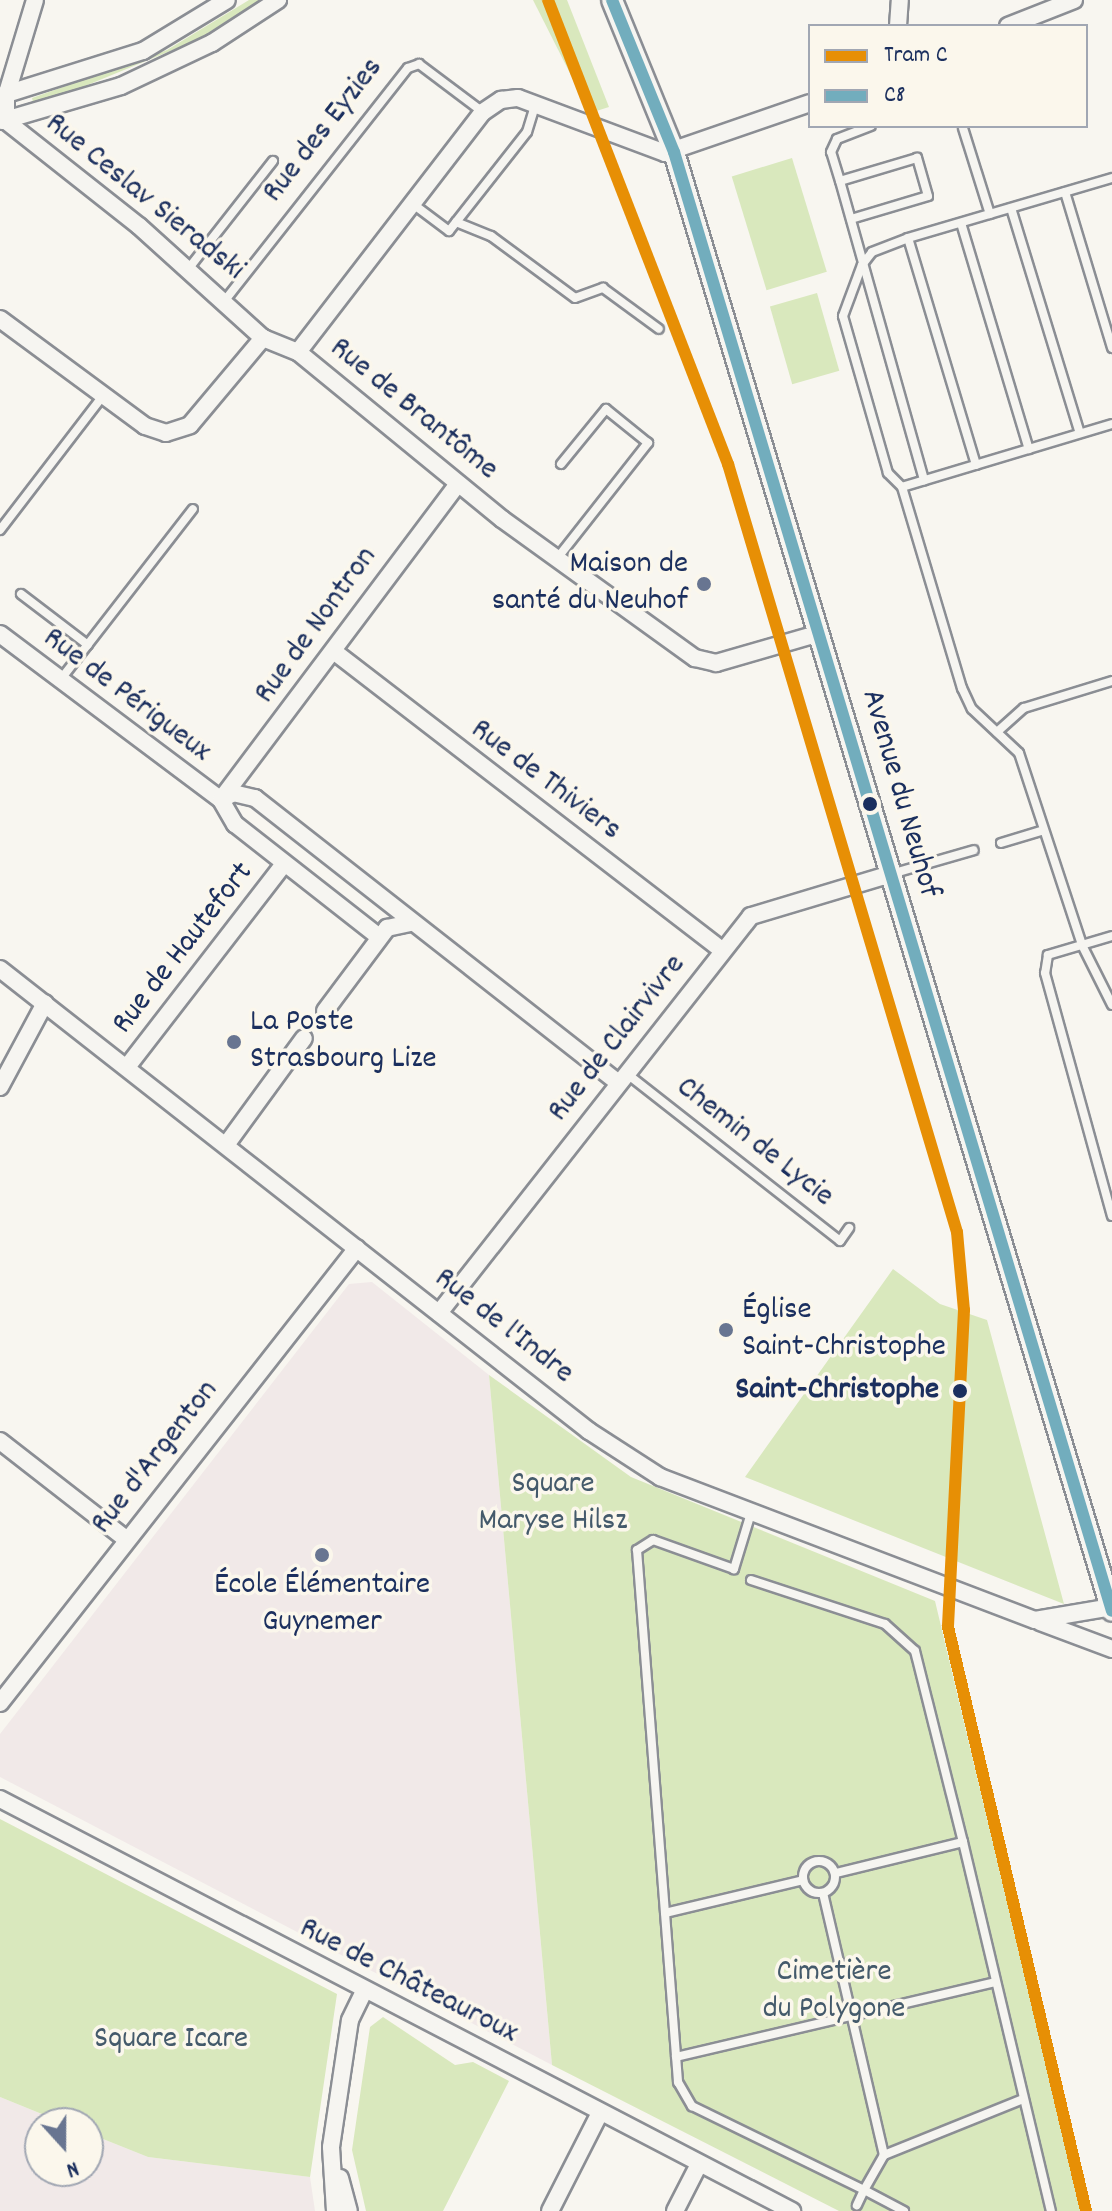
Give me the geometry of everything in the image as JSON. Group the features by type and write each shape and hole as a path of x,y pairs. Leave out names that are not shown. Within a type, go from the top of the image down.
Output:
{"street":[{"name":"Rue Ceslav Sieradski","path":"35,0 2,98 3,121 189,268 226,299 263,338"},
{"path":"2,98 143,51 227,0"},
{"path":"3,121 165,67 278,0"},
{"name":"Avenue du Neuhof","path":"612,0 674,152 1112,1608"},
{"path":"898,24 900,0"},
{"path":"1013,24 1074,0"},
{"path":"298,352 483,112 518,98 626,144 674,152 808,104"},
{"path":"0,319 154,431 177,431 263,338"},
{"name":"Rue de Brantôme","path":"263,338 298,352 458,484 704,661 820,633"},
{"name":"Rue de Nontron","path":"221,800 336,653 337,640 458,484"},
{"name":"Rue de Périgueux","path":"0,634 221,800 226,816 379,937"},
{"name":"Rue de Thiviers","path":"336,653 723,951"},
{"name":"Rue de Périgueux","path":"221,800 233,793 255,798 410,923 622,1078"},
{"name":"Rue de Hautefort","path":"127,1067 284,864"},
{"name":"Rue de Clairvivre","path":"439,1313 723,951 761,909 891,874"},
{"path":"325,1011 379,937 410,923"},
{"name":"Rue de l'Indre","path":"0,969 439,1313 660,1477 1112,1649"},
{"path":"0,1087 45,1003"},
{"path":"226,1145 304,1038"},
{"name":"Rue d'Argenton","path":"0,1703 357,1248"},
{"path":"0,1441 127,1540"},
{"path":"1035,1620 1112,1608"},
{"name":"Rue de Châteauroux","path":"0,1799 792,2211"},
{"path":"335,2211 331,2147 350,2020 364,1991"},
{"path":"550,2211 600,2113"},
{"path":"331,2147 349,2211"},
{"path":"675,2211 699,2164"}],"lane":[{"name":"Rue des Eyzies","path":"226,299 408,68 419,64 483,112"},
{"path":"412,203 449,231 527,132 535,105"},
{"path":"866,128 837,139 831,152 924,480"},
{"path":"963,128 990,214"},
{"path":"840,181 917,158 928,196 851,219"},
{"path":"189,268 273,161"},
{"path":"1112,178 908,238 872,252 862,265 843,316 888,473 902,487 962,688 997,732 1019,753 1041,831 1082,945 1112,1005"},
{"path":"1065,192 1112,348"},
{"path":"1011,208 1080,433"},
{"path":"456,222 491,236 575,298 603,288 659,329"},
{"path":"961,223 1029,449"},
{"path":"908,238 976,465"},
{"path":"0,530 103,395"},
{"path":"559,556 648,443 606,409 561,464"},
{"path":"902,487 1112,424"},
{"path":"60,681 193,509"},
{"path":"21,594 88,645"},
{"path":"997,732 1016,711 1112,681"},
{"path":"1001,843 1041,831"},
{"path":"891,874 974,850"},
{"path":"1112,936 1048,955 1045,973 1112,1216"},
{"name":"Chemin de Lycie","path":"622,1078 840,1241 849,1228"},
{"path":"751,1513 734,1569 653,1540 637,1550 681,2092 692,2106 904,2211"},
{"path":"751,1580 907,1638 963,1842 1021,2100 1051,2211"},
{"path":"823,1893 836,1873 963,1842"},
{"path":"665,1913 803,1880 815,1861 836,1873"},
{"path":"803,1880 823,1893 884,2155"},
{"path":"676,2057 995,1982"},
{"path":"857,2205 884,2155 1021,2100"}],"shaded area":[{"name":"École Élémentaire Guynemer","path":"372,1282 489,1375 552,2065 0,1777 0,1734 349,1284"},
{"path":"0,2097 25,2107 24,2187 104,2187 104,2139 148,2157 310,2177 315,2211 0,2211"}],"green space":[{"path":"249,0 260,0 197,40 34,107 32,98 167,50"},
{"path":"533,0 567,0 609,107 590,113"},
{"path":"792,158 827,272 767,290 732,176"},
{"path":"817,293 839,371 792,384 770,307"},
{"path":"893,1269 940,1304 987,1320 1064,1604 745,1477"},
{"name":"Cimetière du Polygone","path":"489,1375 631,1477 935,1601 1081,2211 839,2211 552,2065"},
{"name":"Square Icare","path":"0,1819 337,1994 310,2177 148,2157 104,2139 104,2107 25,2107 0,2097"},
{"path":"383,2017 455,2065 473,2062 509,2081 443,2211 366,2211 352,2150 370,2027"}],"tram line":[{"name":"C","path":"548,0 728,464 957,1232 964,1310 948,1627 1086,2211"}],"transit line":[{"name":"C8","path":"612,0 674,152 1112,1611"}],"place":[{"name":"Maison de santé du Neuhof","path":"704,584"},
{"name":"La Poste Strasbourg Lize","path":"234,1042"},
{"name":"Église Saint-Christophe","path":"726,1330"},
{"name":"Saint-Christophe","path":"960,1391"},
{"name":"École Élémentaire Guynemer","path":"322,1555"}],"park label":[{"name":"Square Maryse Hilsz","path":"553,1504"}]}
